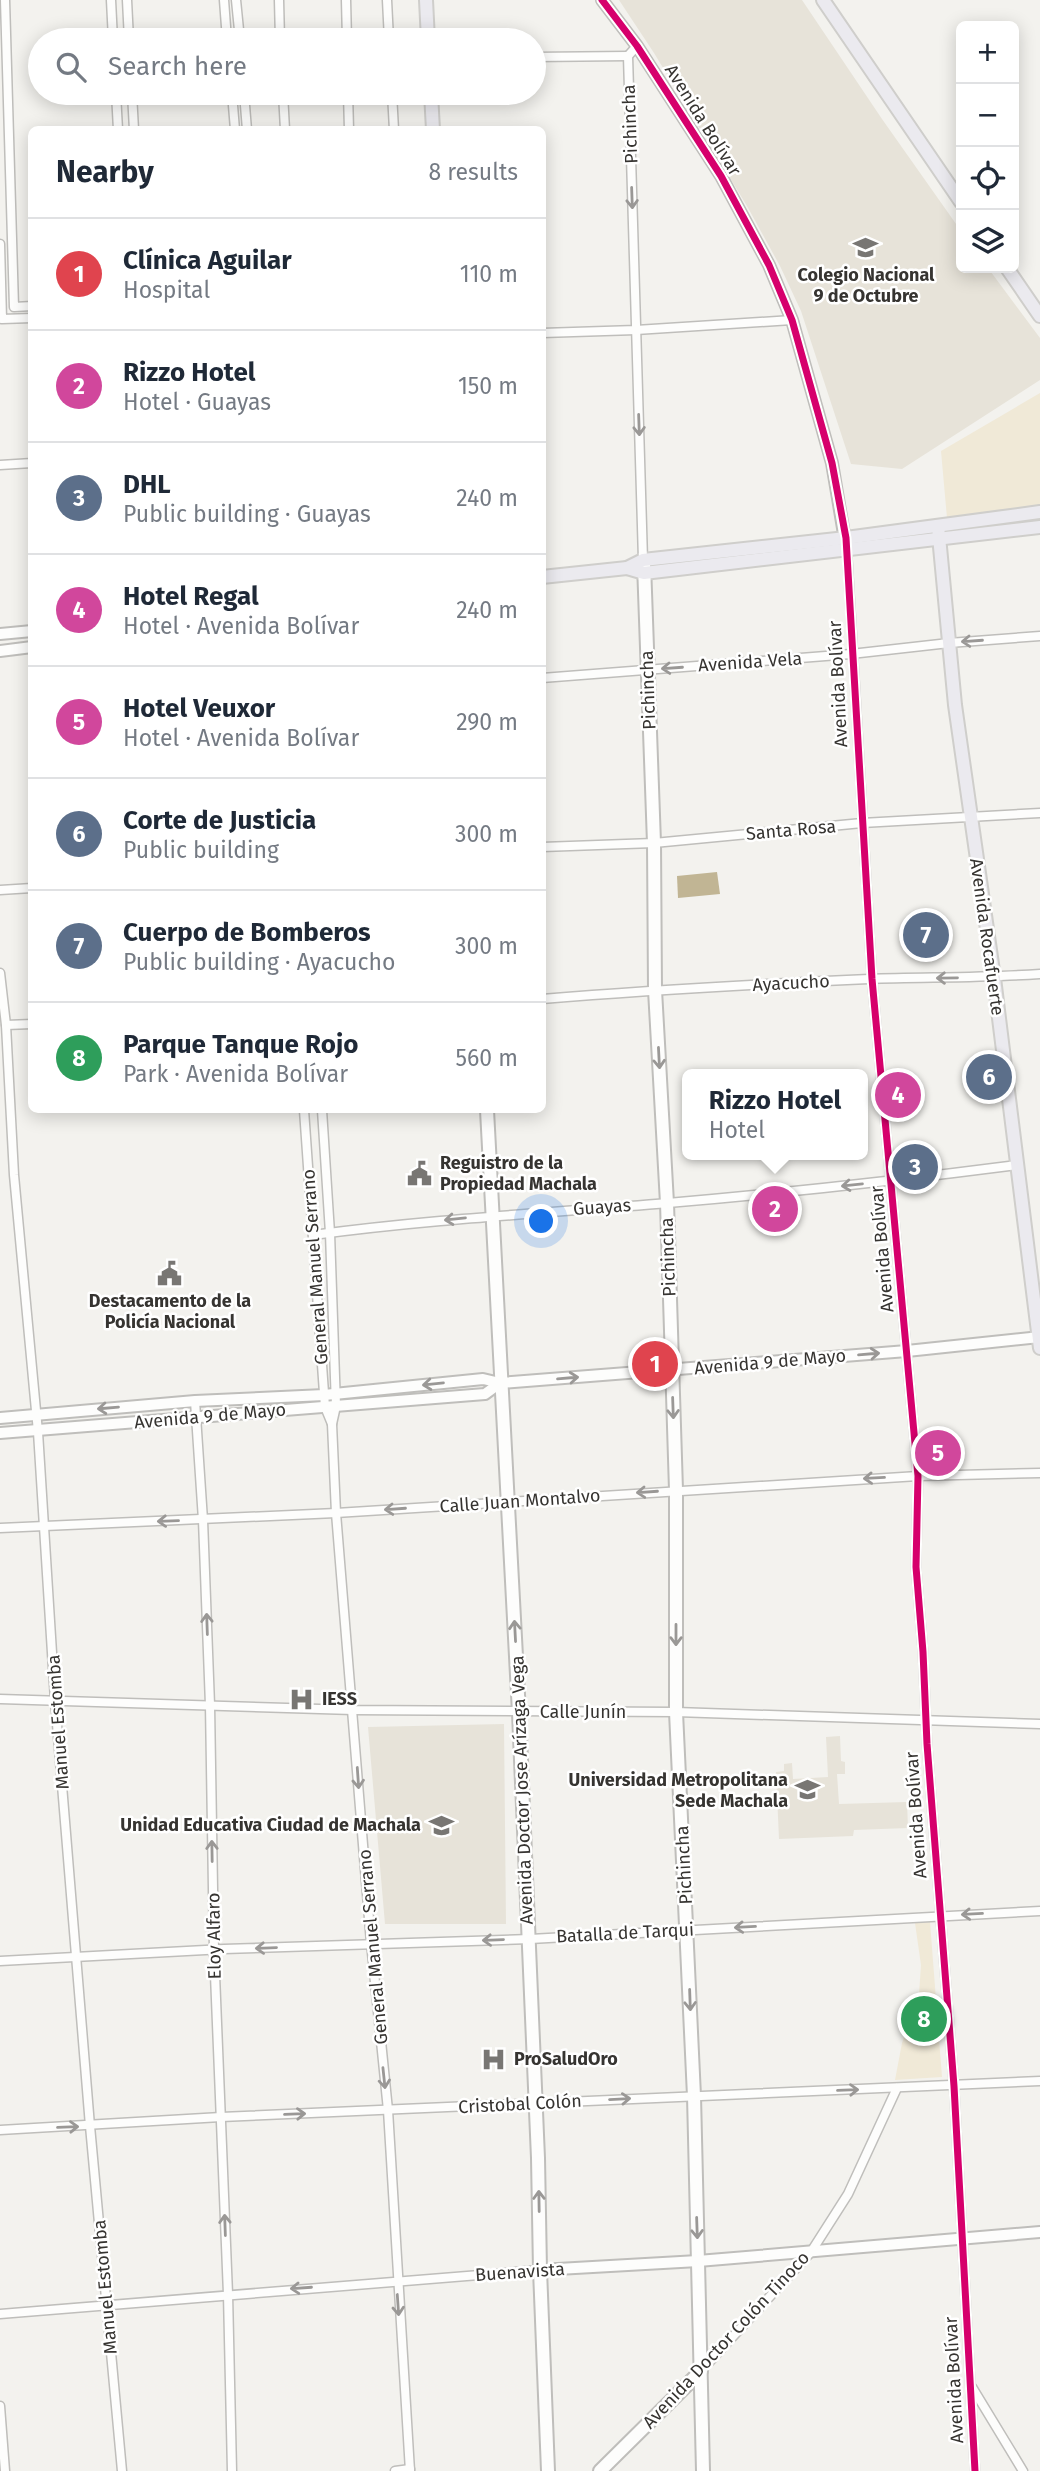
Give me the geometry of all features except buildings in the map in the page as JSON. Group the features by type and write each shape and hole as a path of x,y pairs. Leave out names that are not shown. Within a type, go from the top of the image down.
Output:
{"main road":[{"path":"426,0 427,28"},
{"path":"823,0 956,195"},
{"path":"432,105 433,126"},
{"path":"1010,273 1040,316"},
{"path":"939,533 1040,512"},
{"path":"546,577 939,533 1040,527"},
{"name":"Avenida Rocafuerte","path":"939,533 955,705 994,978 1040,1341"},
{"name":"Pichincha","path":"644,566 654,843 656,990 667,1203 676,1490 676,1712 694,2096 703,2471"},
{"name":"Avenida Doctor Jose Arízaga Vega","path":"487,1113 519,1713 548,2471"},
{"name":"Avenida Doctor Colón Tinoco","path":"600,2471 701,2371"}],"street":[{"path":"5,0 14,307 28,306"},
{"path":"111,0 112,28"},
{"path":"127,0 128,28"},
{"path":"224,0 226,28"},
{"path":"236,0 239,28"},
{"path":"279,0 280,28"},
{"path":"346,0 347,28"},
{"path":"387,0 388,28"},
{"name":"Avenida Bolívar","path":"602,0 637,46 721,176 769,265 792,320 832,463 846,545 872,979 918,1476 916,1567 954,2085 975,2471"},
{"path":"546,57 628,56 637,46"},
{"name":"Pichincha","path":"628,56 644,566"},
{"path":"117,105 118,126"},
{"path":"133,105 134,126"},
{"path":"233,105 235,126"},
{"path":"245,105 247,126"},
{"path":"284,105 285,126"},
{"path":"348,105 349,126"},
{"path":"393,105 394,126"},
{"path":"0,244 2,319 28,318"},
{"path":"546,333 792,320"},
{"path":"0,465 28,463"},
{"path":"0,634 28,631"},
{"name":"Avenida Vela","path":"546,678 1040,636"},
{"path":"0,651 28,648"},
{"name":"Santa Rosa","path":"546,847 654,843 862,824 1040,813"},
{"path":"0,890 28,888"},
{"name":"Manuel Estomba","path":"0,973 6,1025 14,1175 38,1432 55,1700 76,1958 122,2471"},
{"name":"Ayacucho","path":"546,999 872,979 994,978 1040,974"},
{"path":"6,1025 28,1024"},
{"name":"General Manuel Serrano","path":"304,1113 324,1395 331,1407"},
{"name":"General Manuel Serrano","path":"321,1113 330,1233 336,1394 331,1407 336,1513 371,1943 388,2110 396,2281 410,2470"},
{"name":"Guayas","path":"313,1235 493,1215 667,1203 892,1181 1017,1165"},
{"name":"Avenida 9 de Mayo","path":"0,1418 195,1401 324,1395 482,1379 500,1383 1040,1341"},
{"name":"Avenida 9 de Mayo","path":"0,1433 485,1394 500,1383"},
{"name":"Eloy Alfaro","path":"195,1401 203,1520 210,1705 214,1950 228,2294 232,2471"},
{"name":"Calle Juan Montalvo","path":"0,1528 336,1513 918,1476 1040,1473"},
{"name":"Calle Junín","path":"0,1699 353,1710 676,1712 1040,1724"},
{"name":"Batalla de Tarqui","path":"0,1961 371,1943 528,1939 1040,1911"},
{"name":"Cristobal Colón","path":"0,2130 220,2117 1040,2081"},
{"name":"Avenida Doctor Colón Tinoco","path":"701,2371 811,2252 848,2194 897,2088"},
{"name":"Buenavista","path":"0,2314 1040,2232"},
{"path":"971,2385 1023,2471"},
{"path":"0,2406 5,2471"},
{"path":"395,2471 410,2470"}],"shaded area":[{"name":"Colegio Nacional 9 de Octubre","path":"619,0 802,0 956,224 956,273 992,273 1040,338 1040,380 902,469 851,464 801,311 780,266 747,206"},
{"path":"1040,393 1040,505 947,518 941,451"},
{"path":"717,872 720,894 678,898 677,876"},
{"name":"Unidad Educativa Ciudad de Machala","path":"504,1724 506,1924 385,1924 368,1727"},
{"name":"Universidad Metropolitana Sede Machala","path":"840,1736 841,1761 845,1762 845,1774 837,1774 839,1804 907,1802 908,1828 854,1830 853,1836 779,1839 776,1772 784,1771 784,1764 792,1763 793,1779 828,1777 826,1737"},
{"path":"930,1922 942,2077 895,2080 902,2043 919,1994 921,1965 915,1923"}],"cycle path":[{"path":"602,0 637,46 721,176 769,265 792,320 832,463 846,538 872,979 918,1476 916,1567 954,2086 975,2471"}],"place":[{"name":"Colegio Nacional 9 de Octubre","path":"866,248"},
{"name":"Cuerpo de Bomberos","path":"926,935"},
{"name":"Corte de Justicia","path":"989,1077"},
{"name":"Hotel Regal","path":"898,1095"},
{"name":"DHL","path":"915,1167"},
{"name":"Reguistro de la Propiedad Machala","path":"420,1173"},
{"name":"Rizzo Hotel","path":"775,1209"},
{"name":"Destacamento de la Policía Nacional","path":"170,1274"},
{"name":"Clínica Aguilar","path":"655,1364"},
{"name":"Hotel Veuxor","path":"938,1453"},
{"name":"IESS","path":"302,1699"},
{"name":"Universidad Metropolitana Sede Machala","path":"808,1790"},
{"name":"Unidad Educativa Ciudad de Machala","path":"441,1825"},
{"name":"Parque Tanque Rojo","path":"924,2019"},
{"name":"ProSaludOro","path":"494,2059"}]}
